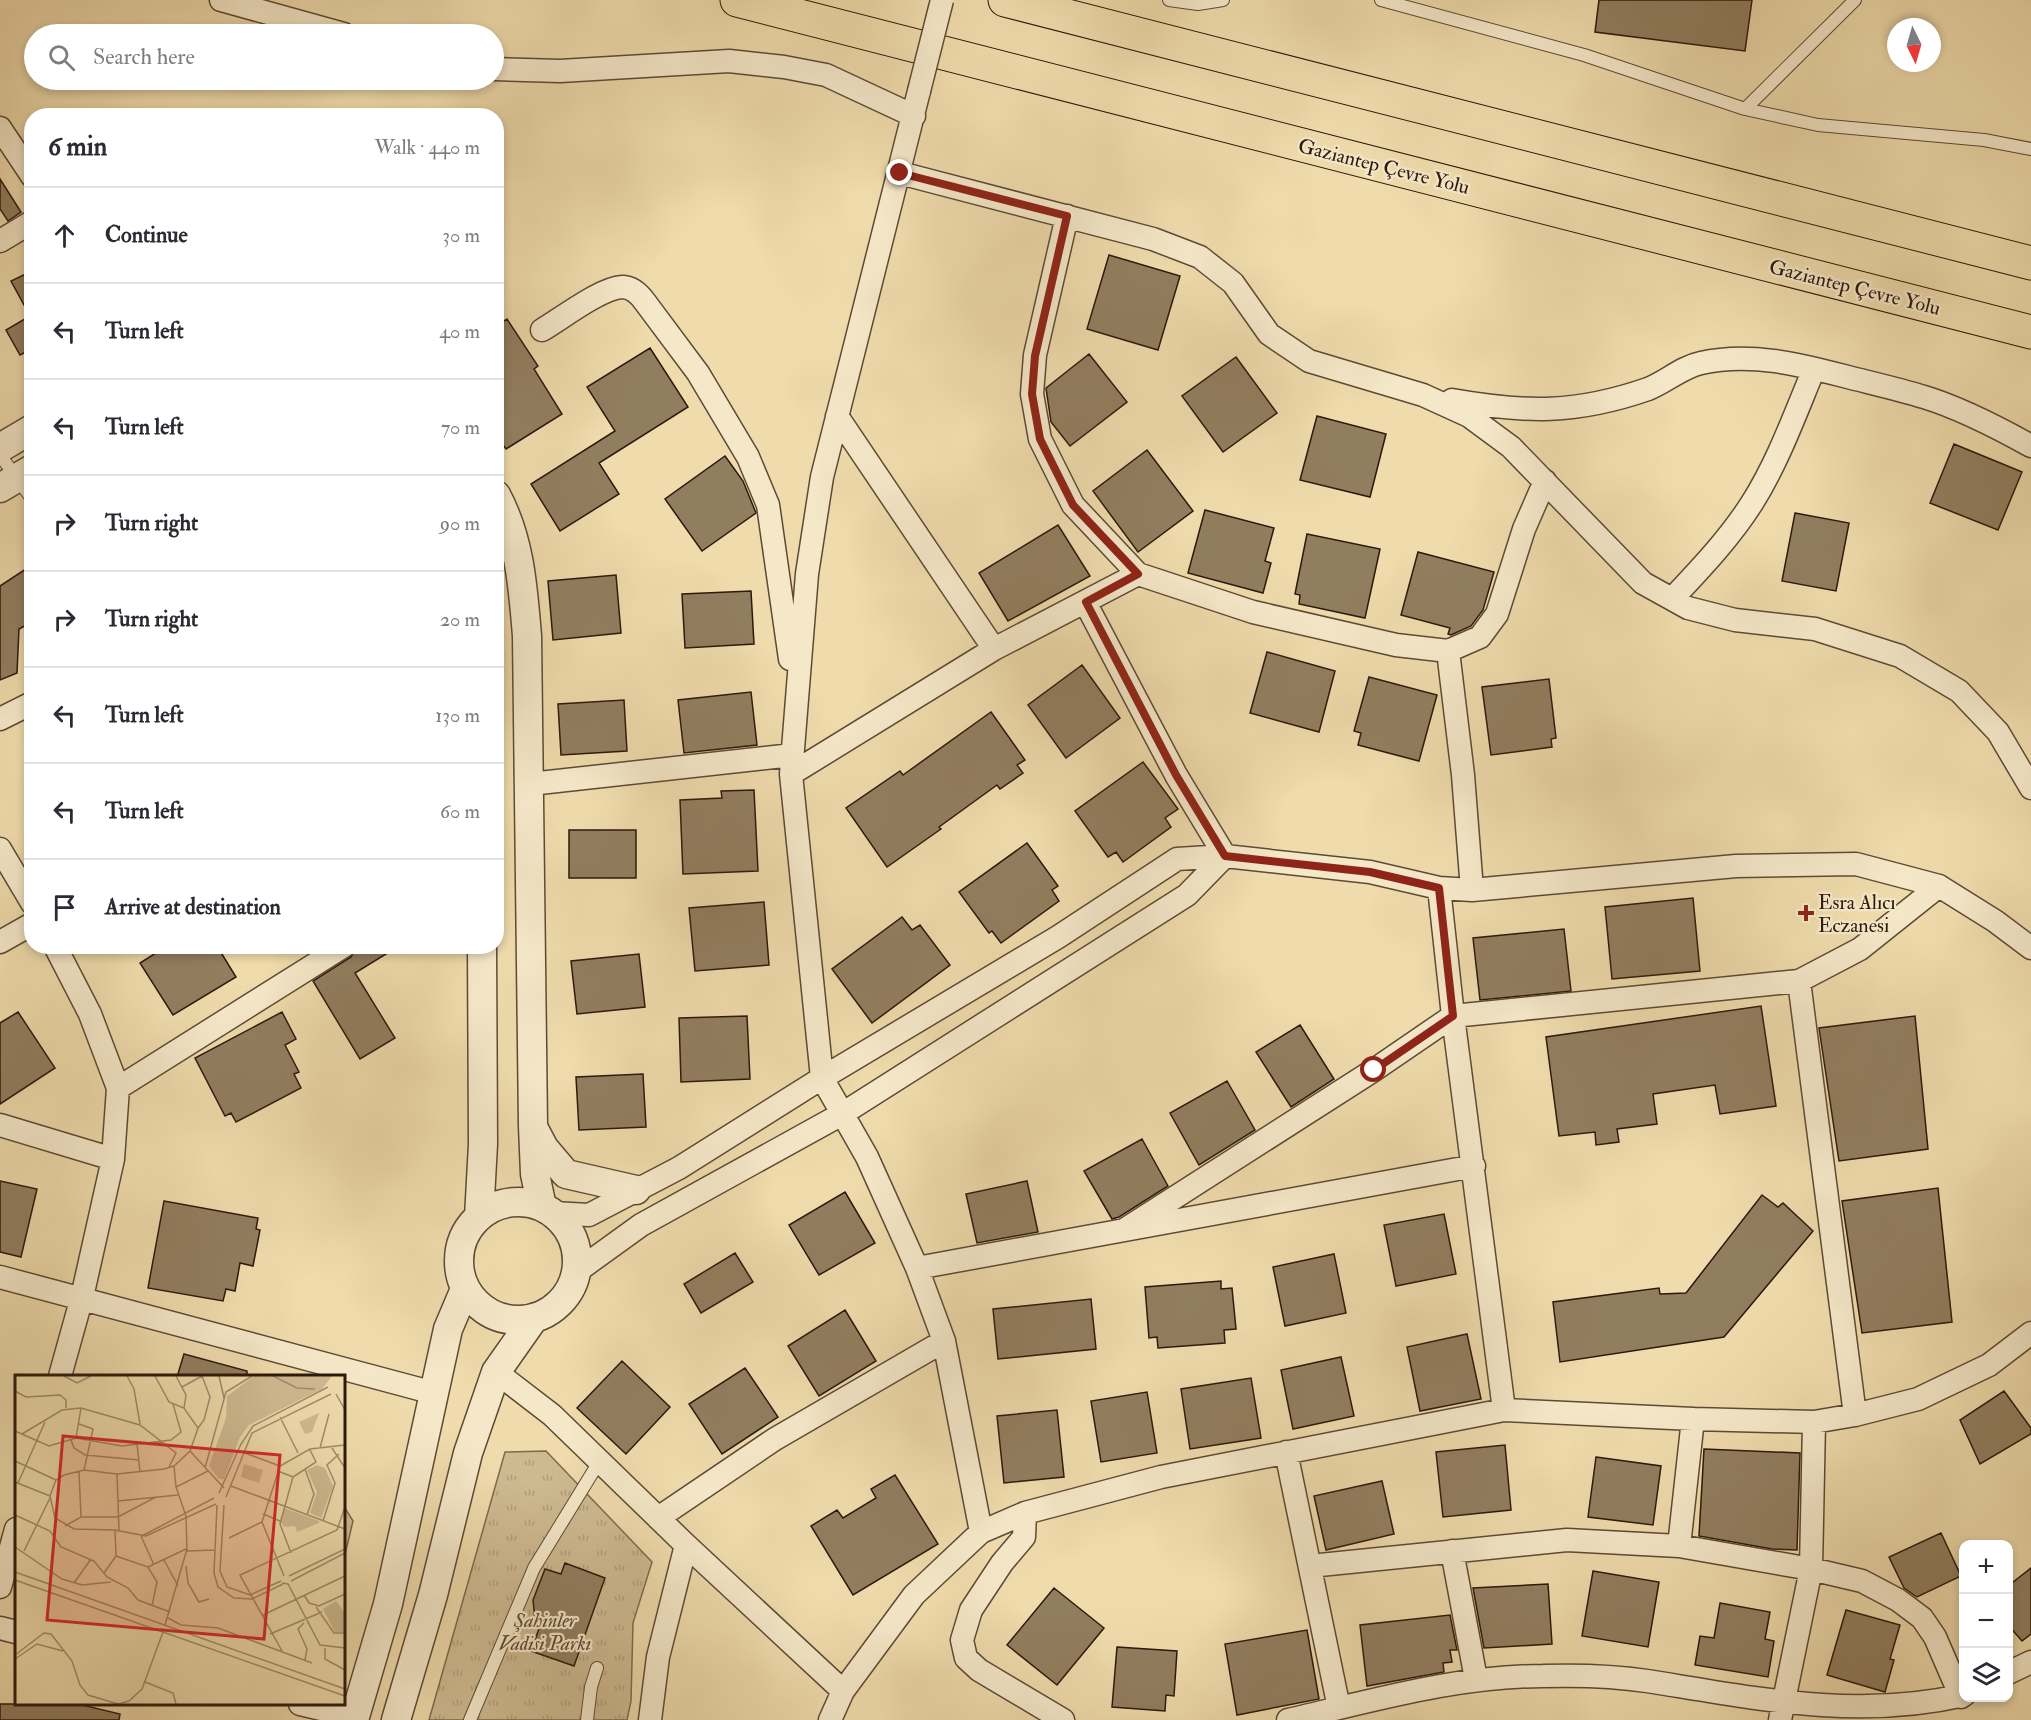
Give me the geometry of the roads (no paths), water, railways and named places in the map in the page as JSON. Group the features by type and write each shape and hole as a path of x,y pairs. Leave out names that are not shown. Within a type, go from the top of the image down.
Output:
{"highway":[{"name":"Gaziantep Çevre Yolu","path":"737,0 2031,332"},
{"path":"1005,0 2031,263"}],"street":[{"path":"221,0 308,24"},
{"path":"942,0 822,477 807,574 795,693 791,765 822,1078 867,1157 917,1268 944,1341 981,1532"},
{"path":"504,69 560,71 729,61 784,67 826,75 914,116"},
{"path":"0,128 24,164"},
{"path":"900,173 1153,240 1200,257 1233,283 1269,334 1309,361 1423,395 1499,408 1553,411 1601,404 1650,388 1699,363 1734,358 1770,360 1925,397 1999,429 2031,446"},
{"path":"1067,216 1035,356 1032,394 1040,439 1073,505 1138,574 1253,612 1396,645 1448,651 1480,637 1497,614 1524,529 1545,481"},
{"path":"0,241 24,227"},
{"path":"542,330 606,292 623,287 637,292 698,373 748,457 768,505 795,693"},
{"path":"1672,599 1720,547 1753,502 1776,458 1815,369"},
{"path":"1423,395 1469,416 1511,447 1643,583 1688,608 1736,620 1815,629 1900,656 1959,691 1998,732 2031,788"},
{"path":"837,416 994,649"},
{"path":"0,448 24,434"},
{"path":"504,510 522,571 527,636 532,1126 535,1174 547,1210 567,1228 575,1246 576,1272 566,1296 551,1310 534,1318 520,1321 494,1316 478,1305 465,1289 460,1277 459,1251 463,1238 479,1217 502,1204 529,1203 547,1210 589,1215 734,1135 822,1078 1058,937 1176,859 1225,856 1370,872 1439,888 1472,890 1736,866 1856,864 1939,886 1995,921 2031,948"},
{"path":"530,784 791,765 994,649 1138,574"},
{"path":"1086,602 1176,775 1225,856"},
{"path":"1448,651 1463,774 1472,890"},
{"path":"0,719 24,707"},
{"path":"0,849 24,890"},
{"path":"576,1272 641,1225 842,1114 1187,895 1225,856"},
{"path":"1124,1230 1374,1070 1453,1016 1799,981 1860,949 1939,886"},
{"path":"1439,888 1453,1016 1504,1410"},
{"path":"0,942 24,928"},
{"path":"59,954 90,1014 118,1088 114,1159 82,1297 61,1375"},
{"path":"118,1088 331,954"},
{"path":"479,1217 483,1144 482,954"},
{"path":"1799,981 1855,1415"},
{"path":"0,1125 114,1159"},
{"path":"532,1126 544,1148 566,1174 636,1190"},
{"path":"917,1268 1474,1166"},
{"path":"0,1277 82,1297 434,1393"},
{"path":"304,1705 355,1719 388,1604 448,1329 465,1289"},
{"path":"396,1720 433,1595 468,1453 496,1371 534,1318"},
{"path":"830,1720 843,1690 914,1595 981,1532 1025,1513 1161,1477 1504,1410 1814,1422 1855,1415 1918,1399 1989,1365 2031,1333"},
{"path":"658,1518 775,1439 944,1341"},
{"path":"496,1371 552,1415 686,1545 843,1690"},
{"path":"1679,1546 1693,1419"},
{"path":"1781,1715 1811,1569 1814,1422"},
{"path":"1286,1452 1340,1708"},
{"path":"1025,1513 1024,1537 1002,1563 971,1610 963,1640 966,1658 980,1670 1063,1720"},
{"path":"2,1576 15,1532"},
{"path":"1310,1566 1568,1540 1679,1546 1811,1569 1862,1581 1898,1600 1922,1618 1935,1637 1959,1689"},
{"path":"650,1720 658,1657 686,1545"},
{"path":"1452,1551 1476,1679"},
{"path":"0,1628 15,1632"},
{"path":"2013,1671 2031,1662"},
{"path":"1288,1720 1476,1679 1544,1676 1646,1681 1781,1715 1851,1718 1915,1716 1959,1697"}],"lane":[{"path":"1169,0 1198,4 1222,0"},
{"path":"1745,109 1855,0"},
{"path":"1386,1 1584,55 1745,109 1818,125 1984,140 2031,149"},
{"path":"0,455 20,484"},
{"path":"470,1720 534,1568 599,1462"},
{"path":"587,1720 591,1688 597,1668"}],"place":[{"name":"Esra Alıcı Eczanesi","path":"1806,913"}],"park label":[{"name":"Şahinler Vadisi Parkı","path":"545,1632"}]}
